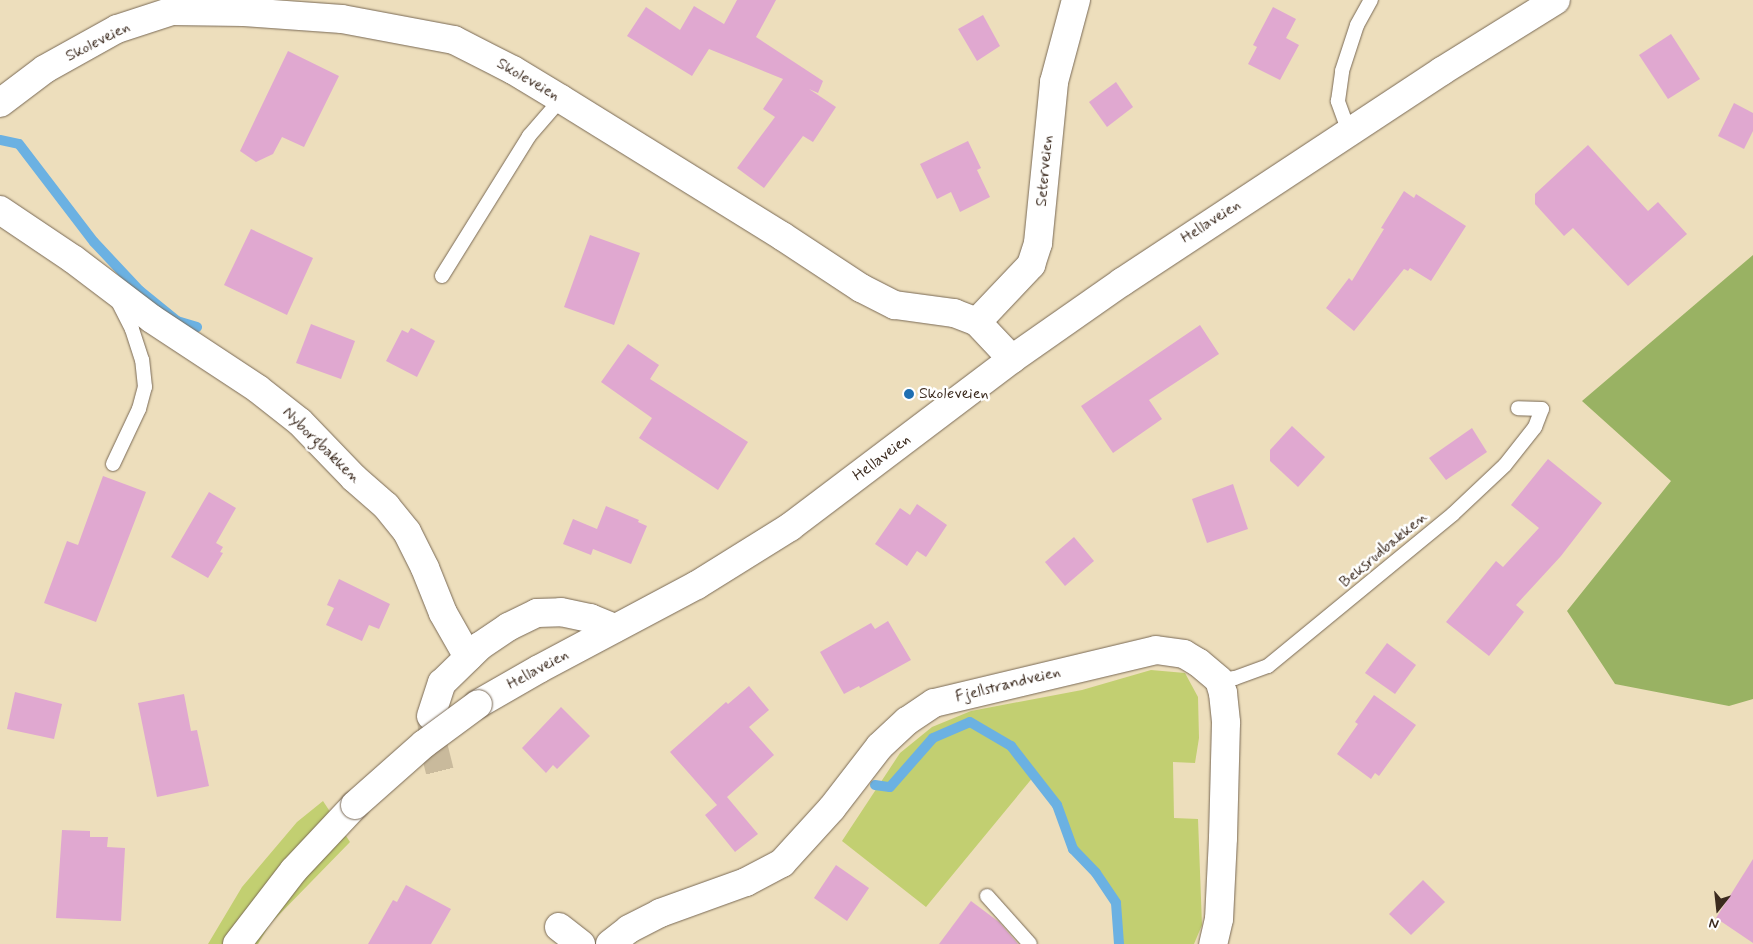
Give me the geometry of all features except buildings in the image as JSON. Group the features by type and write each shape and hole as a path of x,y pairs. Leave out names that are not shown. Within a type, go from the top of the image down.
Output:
{"street":[{"name":"Seterveien","path":"977,322 1031,265 1038,243 1054,82 1076,0"},
{"name":"Hellaveien","path":"237,944 294,870 355,805 424,744 478,704 697,585 790,527 1012,359 1175,246 1556,0"},
{"name":"Skoleveien","path":"0,103 45,70 117,29 185,6 342,19 454,40 512,70 560,98 782,236 861,288 895,305 954,313 977,322 1012,359"},
{"name":"Nyborgbakken","path":"0,210 74,259 112,289 258,389 293,417 354,478 386,506 407,532 425,568 444,614 468,657"},
{"path":"431,716 442,683 468,657 508,627 537,613 561,612 590,618 615,628"},
{"name":"Fjellstrandveien","path":"610,944 629,929 660,913 746,882 782,863 832,808 880,746 907,721 934,703 1156,650 1184,654 1199,663 1218,680"},
{"path":"1213,944 1218,919 1226,723 1223,693 1218,680"},
{"path":"559,927 581,944"}],"lane":[{"path":"1349,132 1338,101 1342,71 1357,25 1371,0"},
{"path":"442,276 529,136 560,98"},
{"name":"Nyborgbakken","path":"112,289 132,329 142,360 144,387 139,409 113,464"},
{"name":"Beksrudbakken","path":"1218,680 1235,678 1268,666 1446,521 1505,465 1535,427 1542,409 1518,408"},
{"path":"987,896 1030,944"}],"green space":[{"path":"1753,255 1753,699 1729,706 1615,684 1567,611 1671,481 1582,401"},
{"path":"1151,670 1185,673 1198,697 1199,738 1195,763 1173,762 1174,818 1198,819 1202,925 1194,944 1119,944 1116,903 1096,873 1073,849 1057,805 1034,776 926,907 842,841 900,753 932,727 971,711 1082,690"},
{"path":"323,801 350,842 270,924 258,944 208,944 242,887 297,822"}],"waterway":[{"path":"0,140 19,144 94,242 140,291 177,321 197,327"},
{"path":"875,785 890,787 933,738 970,722 1011,746 1057,805 1073,849 1096,873 1116,903 1119,944"}],"tunnel":[{"path":"431,716 433,744 440,773"}],"place":[{"name":"Skoleveien","path":"909,394"}]}
